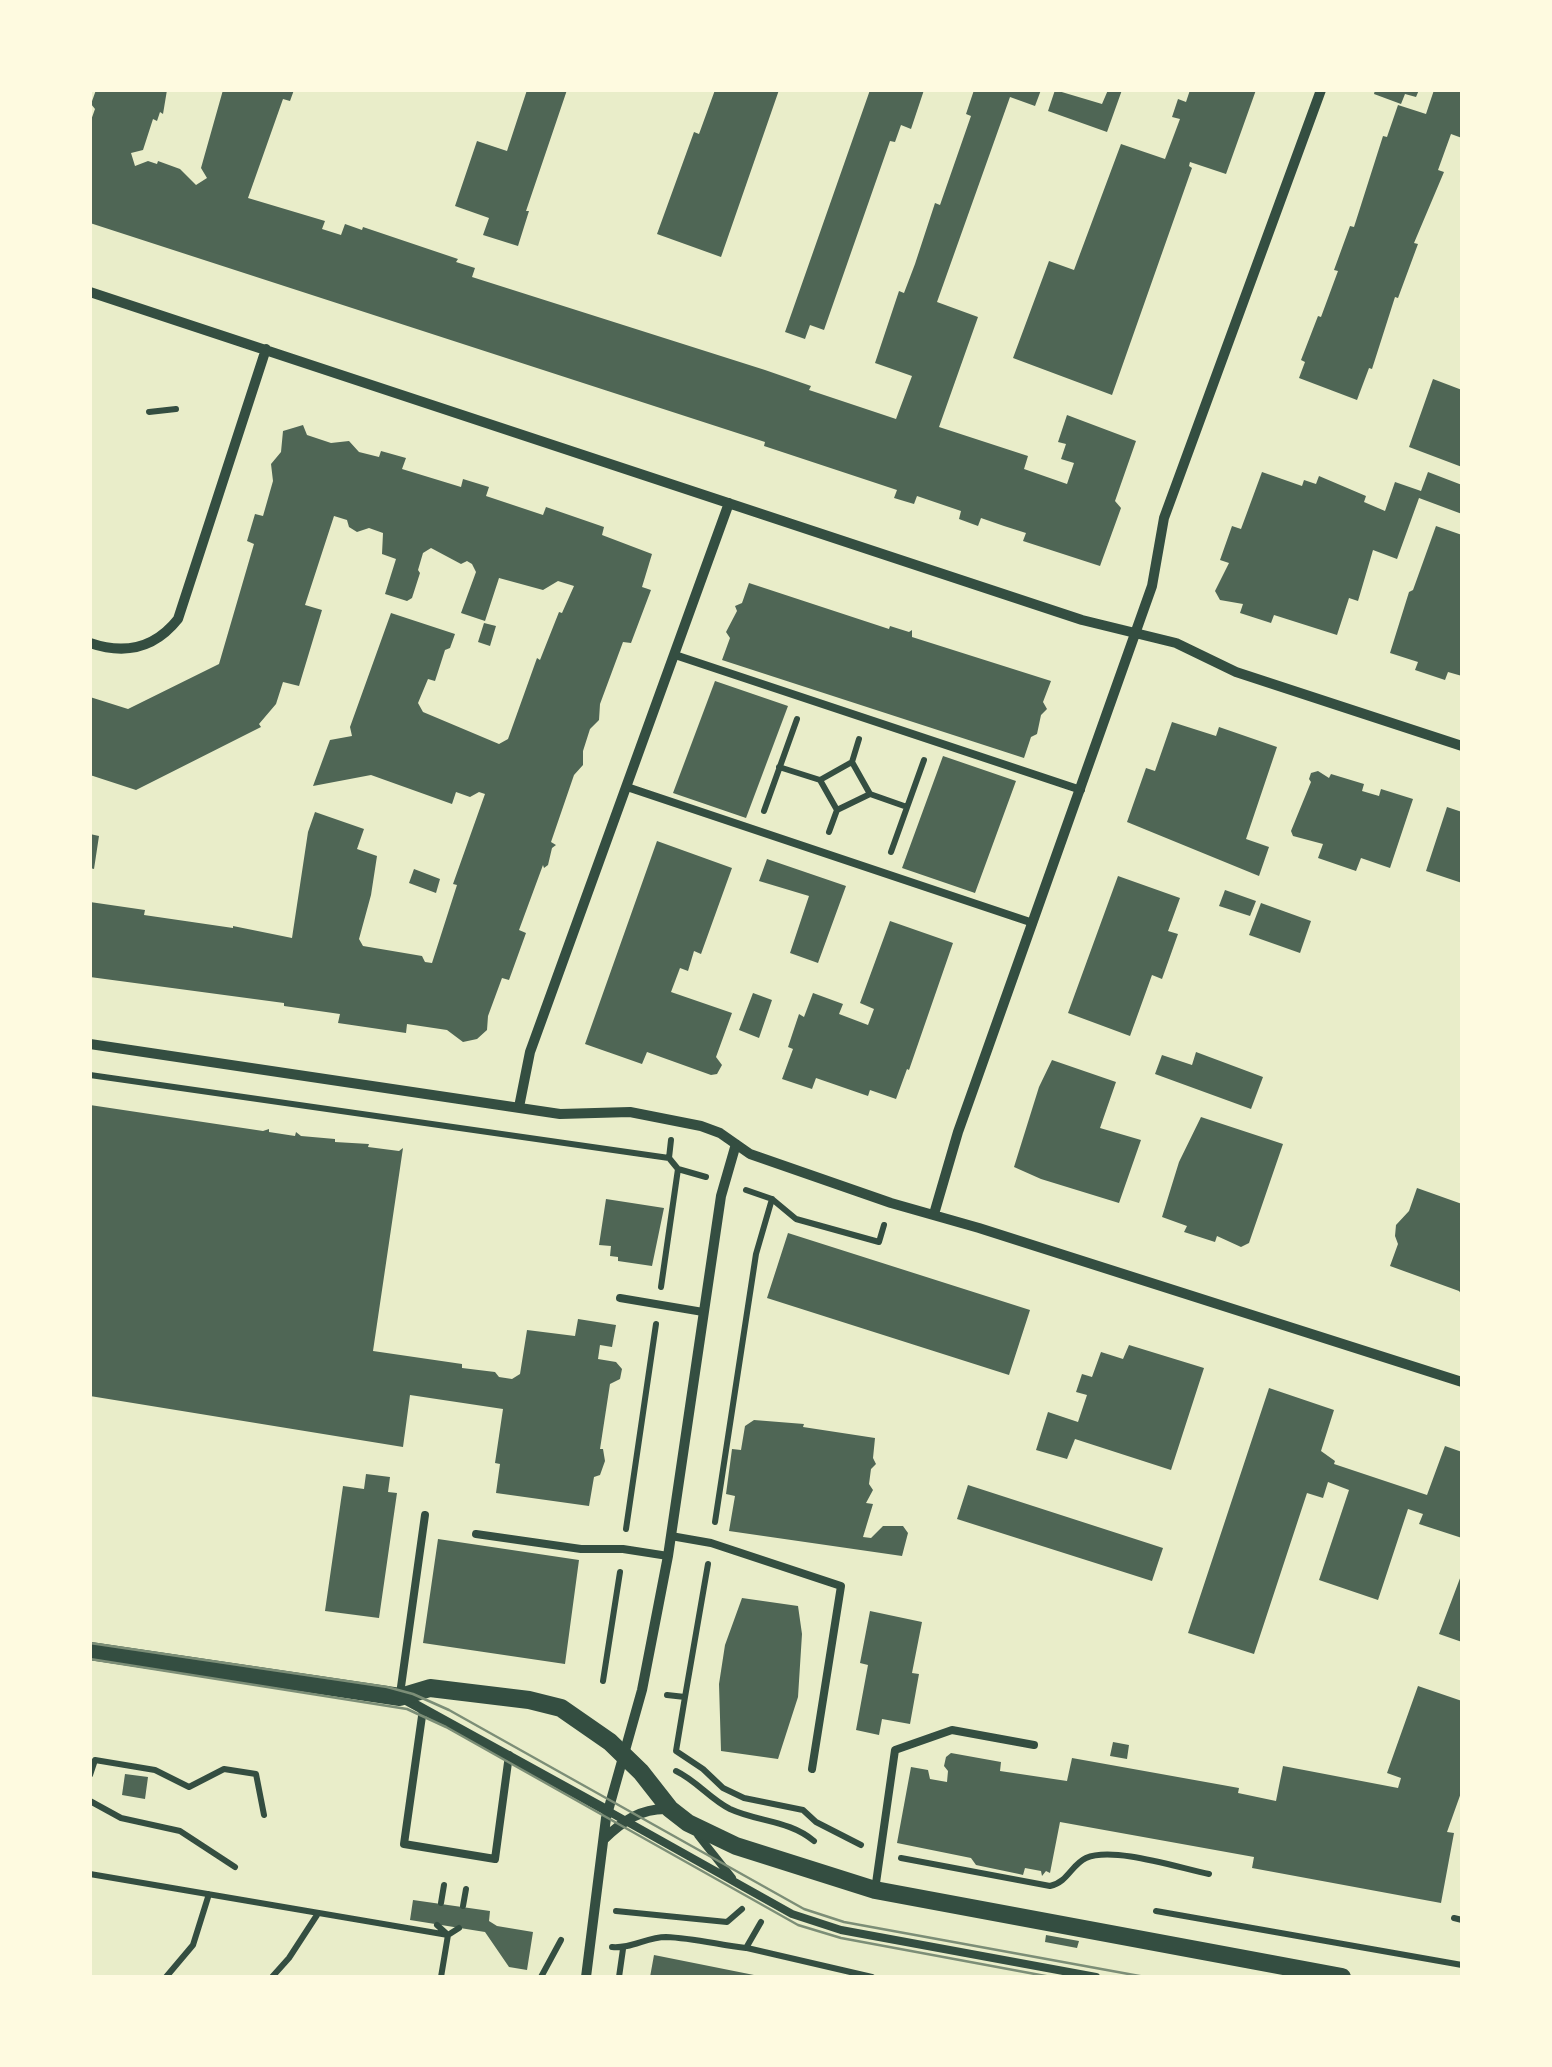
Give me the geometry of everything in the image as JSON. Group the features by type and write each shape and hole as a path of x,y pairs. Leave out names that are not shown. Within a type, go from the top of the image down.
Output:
{"street":[{"path":"934,1214 958,1132 1152,586 1164,518 1321,90"},
{"path":"90,292 1063,614 1183,646 1236,672 1462,746"},
{"path":"90,644 124,650 148,645 166,634 178,619 266,349"},
{"path":"519,1107 530,1052 728,502"},
{"path":"90,1044 560,1114 630,1112 675,1119 720,1133 768,1160 1462,1382"},
{"path":"586,1977 608,1810 642,1690 668,1556 724,1182 736,1144"},
{"path":"90,1651 400,1697 608,1810"},
{"path":"400,1697 430,1688 530,1700 560,1708 596,1730 688,1823 736,1846 875,1890 1342,1977"},
{"path":"604,1840 626,1820 642,1812 670,1809"}],"lane":[{"path":"675,655 1081,790"},
{"path":"627,788 1033,923"},
{"path":"620,1298 703,1312"},
{"path":"400,1697 424,1515"},
{"path":"476,1534 581,1550 623,1549 668,1556"},
{"path":"671,1536 712,1542 841,1586 812,1769"},
{"path":"423,1709 404,1844 495,1859 509,1755"},
{"path":"875,1890 895,1750 952,1730 1034,1746"},
{"path":"608,1810 792,1914 841,1930 1096,1977"},
{"path":"688,1823 735,1882"}],"path":[{"path":"149,412 176,408"},
{"path":"758,831 805,698"},
{"path":"883,873 931,740"},
{"path":"820,780 852,762 870,794 907,807"},
{"path":"779,768 820,780 837,810 870,794"},
{"path":"668,1158 678,1170 772,1199 796,1220 879,1242 886,1218"},
{"path":"604,1681 678,1170"},
{"path":"684,1697 756,1254 772,1199"},
{"path":"624,1756 638,1754 664,1765 702,1787 716,1801 737,1812 784,1824 808,1836 824,1850"},
{"path":"90,1774 95,1760 154,1770 189,1787 224,1769 256,1774 264,1815"},
{"path":"90,1800 121,1818 180,1831 235,1867"},
{"path":"90,1874 448,1935 460,1928"},
{"path":"441,1903 444,1885"},
{"path":"463,1906 466,1889"},
{"path":"166,1977 193,1945 209,1894"},
{"path":"595,1908 727,1922 745,1905"},
{"path":"1154,1911 1462,1964"},
{"path":"272,1977 289,1958 316,1914"},
{"path":"746,1948 764,1916"},
{"path":"437,1924 448,1935"},
{"path":"441,1977 448,1935"},
{"path":"604,1946 623,1948 666,1937 746,1948 872,1977"},
{"path":"541,1977 560,1940"},
{"path":"619,1977 623,1948"}],"building":[{"path":"96,90 167,90 163,114 160,112 157,121 153,119 143,150 131,153 135,166 158,161 180,169 196,185 207,178 201,168 223,90 294,90 290,101 283,99 248,198 325,221 322,229 341,235 345,224 362,230 363,227 458,259 456,262 475,268 472,277 765,370 811,386 809,390 896,419 912,376 875,363 935,203 940,205 971,116 966,114 974,90 1041,90 1035,106 1010,97 937,302 978,317 939,427 1028,456 1024,469 1067,484 1074,463 1061,459 1066,444 1058,442 1067,415 1136,441 1115,501 1121,508 1100,566 1023,541 1026,533 981,518 978,526 959,519 961,511 917,496 914,504 894,498 897,490 764,446 765,442 90,223 90,123"},
{"path":"527,90 567,90 518,246 483,235 489,218 455,206 477,141 507,151"},
{"path":"715,90 779,90 721,257 657,234 694,132 699,134"},
{"path":"870,90 924,90 911,129 901,125 895,142 890,141 824,330 810,325 805,339 785,332"},
{"path":"1055,90 1102,104 1108,90 1122,90 1107,132 1048,111"},
{"path":"1190,90 1256,90 1226,174 1190,162 1192,168 1112,395 1013,358 1049,261 1074,270 1121,144 1165,159 1180,119 1172,117 1178,99 1186,102"},
{"path":"1375,90 1419,90 1416,97 1405,94 1401,104 1374,94"},
{"path":"1434,90 1462,90 1462,138 1451,134 1438,170 1444,172 1357,400 1299,378 1305,362 1301,360 1318,316 1321,317 1338,271 1334,270 1350,226 1354,227 1383,136 1387,137 1398,105 1426,114"},
{"path":"1433,379 1462,390 1462,467 1409,447"},
{"path":"303,425 307,435 331,443 349,441 359,452 379,457 381,451 406,458 402,469 461,487 463,479 489,487 486,496 543,515 546,507 604,527 602,535 652,554 642,587 651,590 631,643 623,642 600,704 599,720 590,729 583,765 574,775 551,842 556,845 548,865 543,865 519,930 526,933 509,980 502,978 487,1030 477,1039 463,1042 447,1030 407,1024 406,1033 338,1023 340,1014 284,1003 90,977 90,902 145,910 144,915 292,938 308,832 315,812 364,829 357,849 377,856 359,939 363,946 422,956 425,962 432,963 457,885 453,884 485,794 479,792 470,797 456,792 452,804 371,775 313,786 330,740 352,736 350,727 391,613 455,634 435,681 428,679 418,703 423,712 499,744 508,739 537,658 540,660 574,586 558,581 543,590 499,578 485,621 461,613 476,572 472,564 461,564 431,548 423,553 412,598 407,601 385,594 396,559 382,554 383,533 369,528 357,532 347,520 334,516 305,605 322,610 299,686 283,682 276,704 259,724 261,727 136,790 90,775 90,697 128,709 219,664 254,544 247,541 255,514 263,516 273,481 271,464 281,452 283,431"},
{"path":"1262,472 1302,486 1304,480 1316,484 1319,476 1366,496 1364,502 1385,511 1395,482 1421,491 1428,472 1462,485 1462,514 1419,498 1397,559 1373,550 1358,601 1349,598 1337,635 1274,615 1271,623 1240,613 1243,604 1220,600 1215,591 1229,563 1220,560 1232,526 1241,529"},
{"path":"1436,526 1462,535 1462,676 1448,672 1445,680 1415,670 1418,662 1390,653"},
{"path":"749,583 889,629 890,626 912,630 912,637 1051,681 1043,702 1047,709 1024,758 722,660 730,638 726,632 737,611 735,606 742,603"},
{"path":"484,623 496,626 490,646 478,642"},
{"path":"715,681 788,706 746,818 673,793"},
{"path":"1172,722 1216,736 1219,727 1277,747 1246,839 1269,847 1259,876 1127,822 1146,768 1155,771"},
{"path":"943,756 1016,781 975,893 902,868"},
{"path":"1318,771 1329,778 1331,774 1364,784 1362,791 1379,796 1381,789 1413,799 1390,868 1361,858 1356,871 1318,858 1323,844 1293,836 1291,831 1311,773"},
{"path":"1447,807 1462,812 1462,883 1426,871"},
{"path":"90,834 99,836 94,869 90,868"},
{"path":"657,841 732,868 701,954 694,951 688,971 680,968 671,992 732,1013 716,1057 722,1065 717,1074 647,1052 642,1064 585,1044"},
{"path":"767,859 846,886 818,963 790,953 809,896 759,881"},
{"path":"414,869 440,879 436,893 409,883"},
{"path":"1118,876 1180,898 1168,931 1178,934 1162,979 1152,975 1130,1036 1068,1013"},
{"path":"1225,890 1256,901 1250,916 1219,906"},
{"path":"1261,903 1311,921 1300,953 1249,935"},
{"path":"890,921 953,943 896,1099 870,1090 868,1096 816,1078 812,1089 782,1079 793,1049 788,1047 799,1014 804,1017 813,993 843,1004 839,1014 868,1025 874,1009 860,1003"},
{"path":"753,993 772,1000 759,1038 739,1030"},
{"path":"1196,1052 1263,1077 1251,1109 1155,1074 1162,1055 1192,1065"},
{"path":"1052,1060 1116,1082 1100,1128 1141,1140 1119,1203 1014,1167 1039,1087"},
{"path":"90,1105 269,1129 295,1136 296,1132 335,1142 369,1144 368,1147 399,1151 403,1148 373,1351 462,1364 462,1368 495,1372 499,1377 512,1379 520,1374 527,1330 575,1336 578,1319 616,1325 612,1347 600,1345 598,1359 616,1362 622,1369 620,1379 610,1384 600,1449 605,1461 600,1475 594,1477 589,1506 496,1493 500,1464 495,1463 503,1409 410,1395 403,1447 90,1396"},
{"path":"1201,1117 1283,1144 1249,1243 1241,1247 1217,1236 1215,1242 1184,1232 1187,1226 1162,1217 1179,1162"},
{"path":"1417,1188 1462,1204 1462,1295 1390,1266 1398,1244 1396,1225 1409,1211"},
{"path":"606,1199 664,1208 652,1266 618,1261 618,1257 610,1256 611,1246 599,1245"},
{"path":"788,1233 1030,1310 1009,1375 767,1298"},
{"path":"1129,1345 1204,1368 1171,1470 1075,1439 1067,1459 1036,1450 1048,1412 1078,1422 1087,1395 1076,1392 1082,1374 1092,1377 1101,1352 1123,1359"},
{"path":"1269,1388 1334,1410 1321,1451 1334,1464 1427,1495 1445,1446 1462,1452 1462,1538 1419,1524 1423,1514 1408,1509 1378,1600 1319,1580 1349,1490 1328,1482 1323,1498 1307,1493 1254,1654 1188,1633"},
{"path":"754,1420 804,1424 803,1427 875,1438 876,1464 871,1469 869,1484 873,1490 866,1503 873,1504 863,1537 871,1538 883,1526 903,1526 908,1533 902,1556 729,1531 735,1496 726,1494 732,1449 741,1450 745,1426"},
{"path":"366,1474 390,1477 388,1492 397,1493 379,1618 325,1611 343,1486 364,1489"},
{"path":"968,1485 1163,1548 1152,1581 957,1519"},
{"path":"438,1539 579,1560 565,1664 423,1643"},
{"path":"1462,1573 1462,1642 1439,1634"},
{"path":"742,1598 798,1606 802,1634 798,1697 778,1759 721,1751 719,1684 725,1645"},
{"path":"870,1611 922,1622 912,1673 919,1674 910,1724 882,1719 879,1735 856,1730 868,1665 860,1663"},
{"path":"1418,1686 1462,1701 1462,1790 1447,1832 1454,1833 1441,1903 1252,1868 1254,1857 1060,1822 1050,1873 1046,1871 1042,1876 1041,1871 1025,1868 1023,1875 976,1865 971,1858 897,1843 911,1767 928,1770 930,1779 947,1782 948,1771 944,1766 951,1753 1001,1762 1000,1771 1067,1781 1072,1758 1239,1788 1238,1793 1276,1801 1283,1766 1398,1788 1401,1778 1387,1773"},
{"path":"1113,1742 1129,1745 1127,1759 1110,1756"},
{"path":"125,1774 148,1777 145,1799 122,1795"},
{"path":"413,1900 490,1911 489,1921 497,1926 533,1932 527,1970 509,1967 485,1932 410,1920"},
{"path":"1046,1935 1079,1941 1077,1948 1045,1942"},
{"path":"654,1955 754,1975 754,1977 650,1977"}],"tram line":[{"path":"90,1643 413,1694 449,1710 804,1909 844,1922 1145,1977"},
{"path":"90,1659 407,1709 446,1727 798,1925 841,1938 1051,1977"}]}
